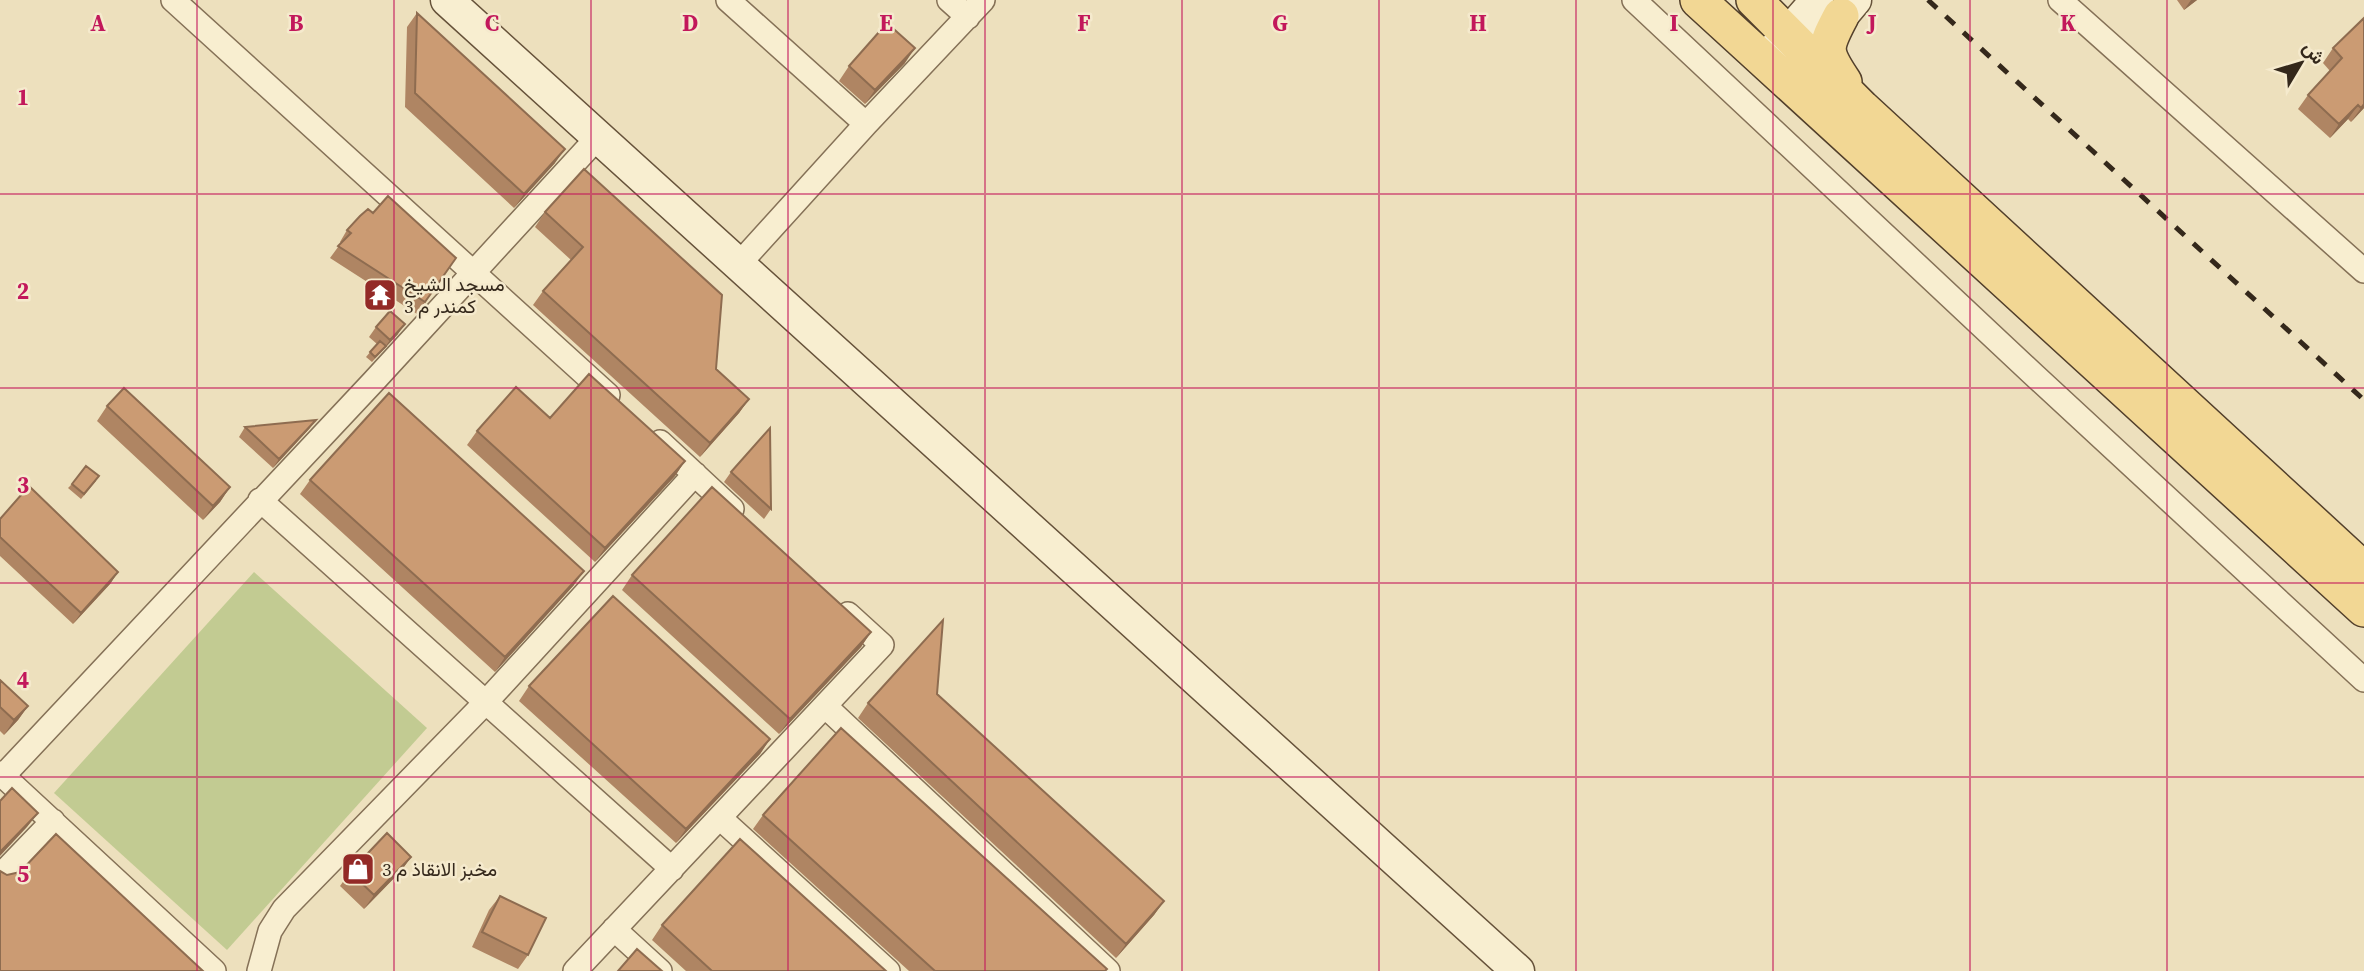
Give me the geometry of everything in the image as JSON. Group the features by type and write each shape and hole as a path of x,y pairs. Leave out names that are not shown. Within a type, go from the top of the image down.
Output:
{"main road":[{"path":"1698,0 2364,609"},
{"path":"1754,0 1793,29"},
{"path":"1772,0 1793,29 1862,108 2364,570"},
{"path":"1838,5 1826,49 1833,65 1862,108"}],"street":[{"path":"173,0 625,410"},
{"path":"447,0 1518,971"},
{"path":"728,0 866,124"},
{"path":"739,264 975,8 949,0"},
{"path":"1634,0 2364,680"},
{"path":"2060,0 2364,271"},
{"path":"1776,71 1793,29 1838,5"},
{"path":"214,971 2,774 373,382 598,137"},
{"path":"373,382 393,400"},
{"path":"645,429 744,519"},
{"path":"259,971 270,932 284,909 485,704 695,474"},
{"path":"260,500 672,869"},
{"path":"575,566 615,603"},
{"path":"575,971 882,645 833,600"},
{"path":"825,706 1108,971"},
{"path":"759,734 780,753"},
{"path":"720,818 888,971"},
{"path":"0,876 53,821"},
{"path":"614,929 660,971"}],"green space":[{"path":"254,572 427,728 227,950 54,793"}],"building":[{"path":"417,13 565,149 524,194 415,93"},
{"path":"2364,18 2364,104 2361,108 2358,105 2339,124 2308,95 2342,58 2333,48"},
{"path":"887,23 915,48 875,90 849,66"},
{"path":"584,169 722,295 716,369 749,399 710,443 543,291 583,247 545,212"},
{"path":"388,196 456,258 425,302 338,246 351,233 347,230 360,216 368,209 373,213"},
{"path":"390,311 405,324 390,340 376,327"},
{"path":"380,341 386,346 375,357 370,352"},
{"path":"589,374 685,461 605,548 477,431 516,387 550,418"},
{"path":"124,388 230,487 213,506 107,406"},
{"path":"389,393 584,571 505,657 310,480"},
{"path":"316,420 279,459 245,427"},
{"path":"770,428 771,509 731,472"},
{"path":"86,466 99,476 84,494 72,484"},
{"path":"29,486 118,572 81,613 0,537 0,519"},
{"path":"712,487 871,632 790,719 632,575"},
{"path":"613,596 770,739 686,829 529,686"},
{"path":"943,620 937,694 1164,901 1126,944 868,703"},
{"path":"0,680 28,706 14,720 0,707"},
{"path":"841,728 1107,969 935,971 763,815"},
{"path":"12,788 38,813 0,852 0,801"},
{"path":"387,833 411,857 374,895 350,872"},
{"path":"56,834 203,971 0,971 0,871 7,875 20,872"},
{"path":"740,839 886,971 712,971 662,925"},
{"path":"500,896 546,918 528,955 482,932"},
{"path":"637,949 662,971 618,971"}],"railway":[{"path":"1928,0 2364,400"}],"place":[{"name":"مسجد الشيخ كمندر م 3","path":"380,295"},
{"name":"مخبز الانقاذ م 3","path":"358,869"}]}
